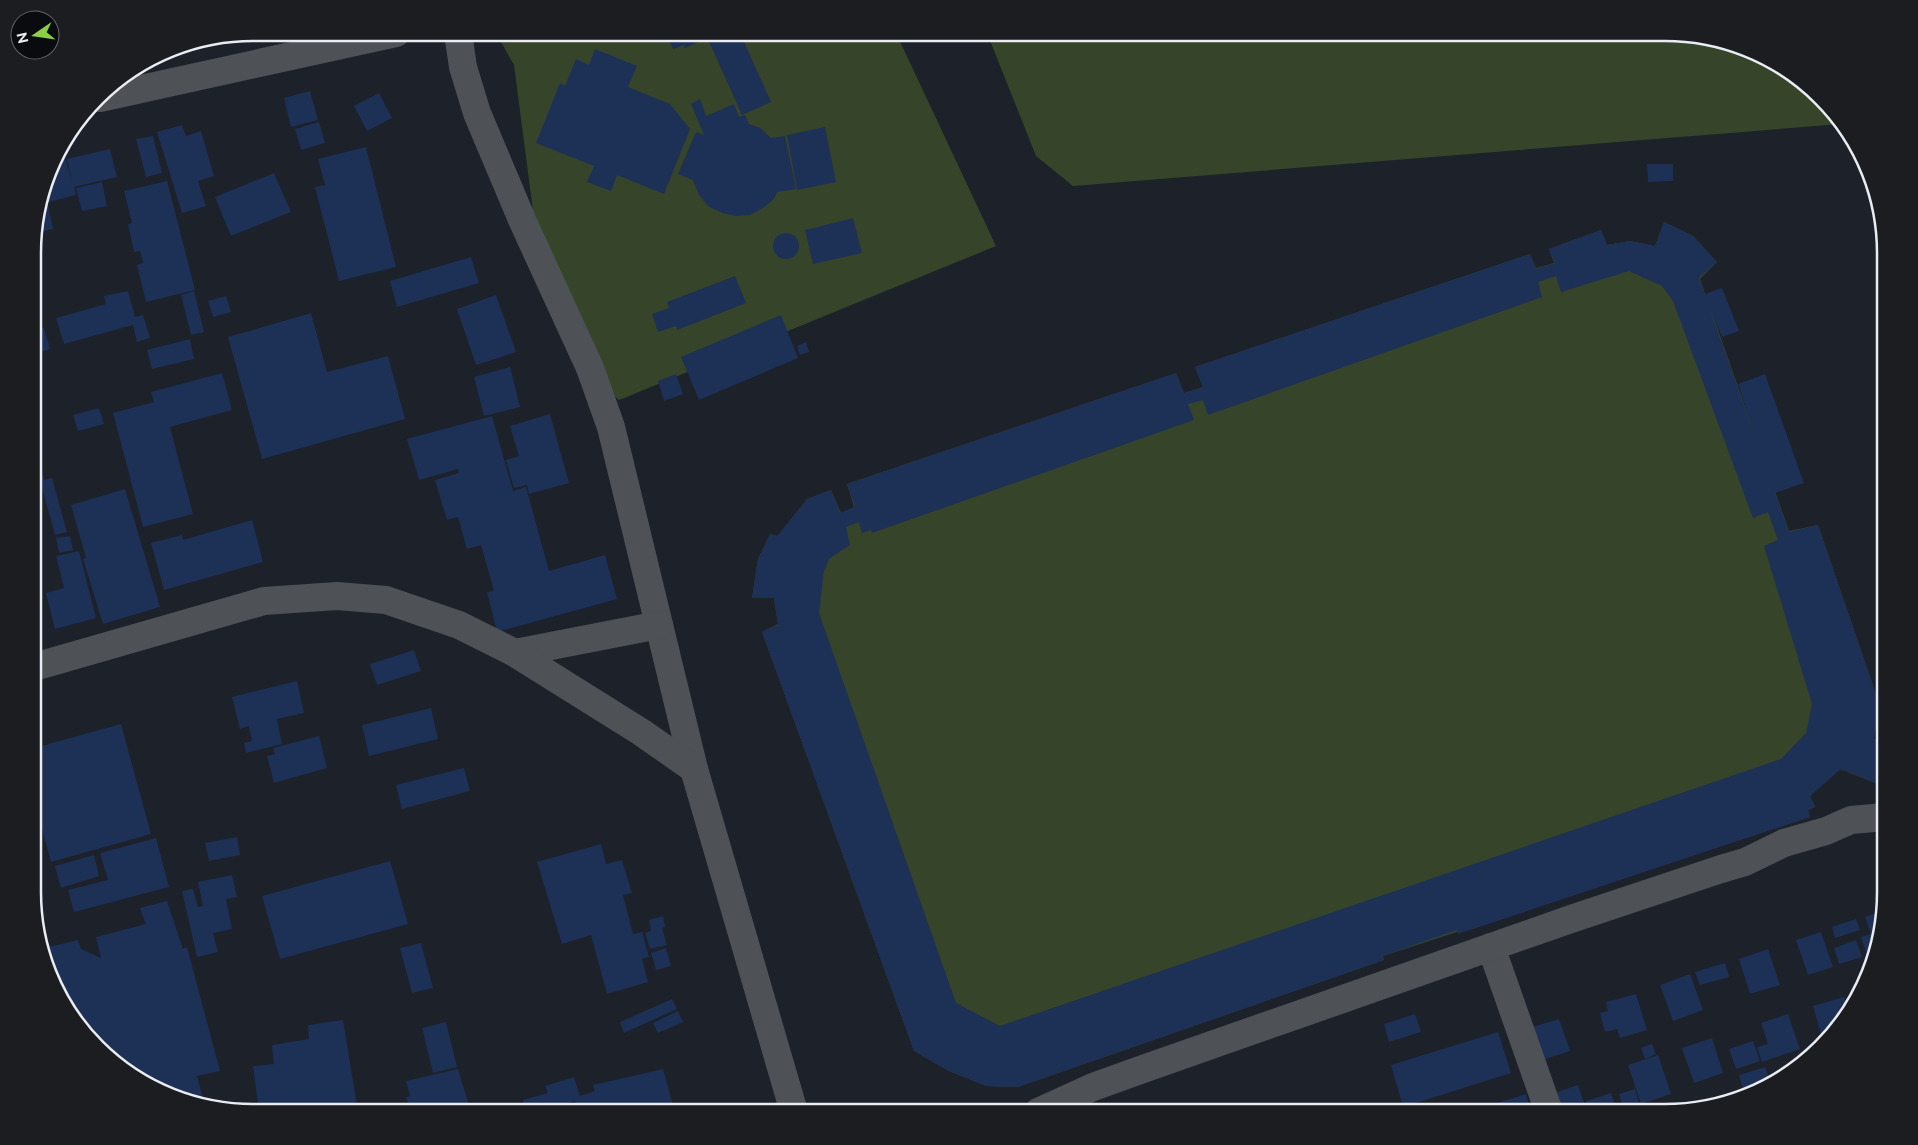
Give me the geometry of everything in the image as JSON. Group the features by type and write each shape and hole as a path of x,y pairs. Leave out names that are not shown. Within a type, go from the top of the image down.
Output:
{"street":[{"path":"113,95 356,41"},
{"path":"459,41 463,67 477,113 523,222 590,368 608,417 620,457 694,769 792,1104"},
{"path":"41,665 264,601 338,596 386,600 460,625 515,653 641,732 694,769"},
{"path":"515,653 659,626"},
{"path":"1054,1104 1110,1081 1491,947 1745,862 1784,843 1826,831 1851,820 1877,817"},
{"path":"1491,947 1546,1104"}],"green space":[{"path":"500,41 900,41 996,246 619,400 602,385 544,295 514,65"},
{"path":"990,41 1664,41 1692,43 1719,48 1758,63 1794,85 1815,103 1833,125 1073,186 1036,156"},
{"path":"1664,222 1693,236 1717,262 1700,279 1789,531 1818,525 1877,697 1874,739 1877,740 1877,784 1840,769 1810,796 1815,807 1808,810 1810,817 1383,956 1384,960 1018,1087 986,1086 949,1071 914,1051 762,632 778,624 774,598 752,598 758,559 770,534 778,536 807,499 831,490 841,513 854,507 847,484 1176,373 1184,393 1203,387 1195,367 1530,254 1536,268 1554,263 1549,249 1601,230 1607,245 1630,241 1655,246"}],"building":[{"path":"670,41 701,41 685,48 684,45 673,49"},
{"path":"709,41 744,41 771,102 742,115"},
{"path":"595,49 637,66 628,87 670,104 690,129 664,194 617,175 611,191 587,182 594,166 536,143 560,83 565,86 576,59 589,65"},
{"path":"310,91 318,120 291,127 284,98"},
{"path":"379,93 392,118 367,131 354,106"},
{"path":"700,99 706,116 734,104 739,117 745,115 749,124 760,128 771,138 785,136 796,189 777,192 774,199 750,215 736,216 722,213 708,206 699,195 693,180 678,174 696,132 704,135 691,104"},
{"path":"319,122 325,143 301,150 295,129"},
{"path":"182,125 186,136 201,131 214,176 198,181 206,206 182,213 157,132"},
{"path":"825,127 836,182 797,190 787,135"},
{"path":"153,136 162,173 146,177 136,139"},
{"path":"366,147 396,267 339,281 315,187 325,185 318,159"},
{"path":"110,149 117,177 74,187 76,195 48,202 57,172 65,157 72,182 67,159"},
{"path":"1647,164 1673,164 1673,181 1648,182"},
{"path":"274,173 291,212 231,236 215,197"},
{"path":"167,181 195,290 146,302 137,265 143,263 140,251 134,252 128,224 132,223 124,191"},
{"path":"102,182 107,206 82,211 76,188"},
{"path":"47,202 53,229 43,231"},
{"path":"853,218 862,253 813,264 805,230"},
{"path":"1664,222 1693,236 1717,262 1699,278 1705,294 1722,288 1739,331 1722,337 1710,310 1755,436 1738,384 1765,374 1804,483 1775,493 1789,532 1818,525 1877,697 1874,740 1877,741 1877,784 1841,769 1810,796 1815,807 1808,810 1810,817 1458,934 1457,930 1382,956 1384,960 1018,1087 986,1086 949,1071 914,1051 762,632 778,625 774,598 752,598 758,559 770,534 777,536 807,499 831,490 840,513 855,507 847,484 1176,373 1184,393 1203,387 1195,367 1530,254 1536,269 1555,263 1549,249 1601,230 1607,245 1630,241 1655,246","holes":["1629,271 1662,286 1673,301 1753,518 1768,512 1778,540 1764,546 1812,704 1806,733 1781,759 1000,1026 956,1003 819,613 824,571 829,559 850,545 846,527 859,522 862,533 871,530 872,533 1194,420 1188,404 1203,400 1208,415 1542,297 1538,282 1556,276 1561,292"]},
{"path":"786,233 795,237 799,246 795,255 786,259 777,255 773,246 777,237"},
{"path":"471,257 479,283 397,307 390,281"},
{"path":"735,276 746,303 677,330 676,326 658,332 652,314 669,308 667,302"},
{"path":"128,291 135,317 143,315 150,338 137,342 133,325 64,344 56,318 106,304 104,296"},
{"path":"194,291 204,332 191,335 181,295"},
{"path":"496,295 516,352 476,365 457,309"},
{"path":"226,296 231,312 213,317 208,301"},
{"path":"311,313 327,372 388,356 405,419 262,459 228,337"},
{"path":"781,315 798,358 699,400 681,357"},
{"path":"44,328 50,349 41,352 41,329"},
{"path":"190,339 194,359 152,369 147,350"},
{"path":"806,342 809,352 800,355 797,346"},
{"path":"510,367 520,407 484,416 474,377"},
{"path":"222,373 232,410 170,427 193,514 143,527 113,413 154,402 151,392"},
{"path":"676,374 683,394 664,401 658,381"},
{"path":"99,408 104,424 78,431 73,415"},
{"path":"550,414 569,483 529,494 527,485 514,488 506,460 519,456 510,426"},
{"path":"492,416 513,491 526,487 549,571 605,555 617,599 497,632 487,592 494,591 481,545 467,549 458,517 447,520 435,480 459,473 458,469 419,480 407,439"},
{"path":"41,466 44,480 52,478 67,532 55,535 41,485"},
{"path":"125,489 160,607 103,624 83,559 86,558 71,505"},
{"path":"252,520 263,562 164,590 151,543 182,535 183,540"},
{"path":"70,536 73,550 59,553 56,538"},
{"path":"79,551 96,618 55,629 46,593 64,588 56,556"},
{"path":"414,650 421,671 377,685 370,664"},
{"path":"297,681 304,713 277,719 282,744 246,753 244,743 252,741 249,726 240,729 232,697"},
{"path":"431,708 438,739 369,756 362,725"},
{"path":"121,724 151,834 51,862 41,826 41,746"},
{"path":"319,736 327,768 274,783 267,756 275,754 273,748"},
{"path":"464,768 470,791 402,809 396,785"},
{"path":"237,837 240,855 209,861 205,843"},
{"path":"156,838 169,887 74,912 68,890 108,880 100,853"},
{"path":"601,844 606,864 622,860 632,893 623,895 633,934 642,932 649,957 642,959 648,982 607,994 591,935 562,944 537,862"},
{"path":"94,855 99,876 61,888 55,866"},
{"path":"390,861 408,924 280,959 262,896"},
{"path":"232,875 237,897 226,899 232,929 213,933 218,952 197,957 182,891 193,889 198,907 203,906 198,882"},
{"path":"167,901 183,949 187,947 220,1071 197,1076 203,1098 172,1088 147,1075 124,1060 103,1042 85,1021 70,998 57,973 48,947 78,940 81,949 101,958 96,937 146,924 140,908"},
{"path":"1875,914 1873,933 1867,955 1861,937 1871,934 1865,917"},
{"path":"663,916 665,927 662,928 667,945 650,949 645,933 651,931 649,920"},
{"path":"1856,919 1860,930 1835,938 1832,927"},
{"path":"1821,932 1833,967 1808,975 1796,940"},
{"path":"1856,940 1862,957 1839,964 1834,948"},
{"path":"421,943 433,988 412,993 400,948"},
{"path":"666,948 671,966 656,970 651,953"},
{"path":"1768,949 1780,985 1750,994 1739,959"},
{"path":"1725,963 1729,977 1700,985 1695,972"},
{"path":"1690,974 1703,1010 1673,1021 1660,985"},
{"path":"1636,994 1647,1030 1620,1038 1617,1029 1605,1032 1600,1013 1608,1011 1606,1002"},
{"path":"1844,997 1845,1002 1821,1034 1813,1006"},
{"path":"672,999 677,1009 624,1033 620,1022"},
{"path":"678,1011 683,1022 658,1033 653,1023"},
{"path":"1415,1014 1421,1032 1389,1042 1384,1024"},
{"path":"1788,1014 1800,1049 1762,1062 1757,1047 1768,1044 1761,1023"},
{"path":"1559,1019 1570,1051 1542,1060 1532,1027"},
{"path":"343,1020 357,1104 258,1104 253,1066 274,1064 272,1045 309,1039 308,1025"},
{"path":"446,1022 457,1067 433,1073 422,1028"},
{"path":"1498,1032 1511,1073 1413,1104 1402,1104 1391,1065"},
{"path":"1712,1038 1723,1073 1694,1083 1682,1048"},
{"path":"1753,1041 1760,1061 1736,1069 1729,1049"},
{"path":"1652,1044 1656,1054 1645,1059 1641,1048"},
{"path":"1658,1055 1671,1094 1641,1104 1628,1065"},
{"path":"1765,1067 1768,1076 1743,1089 1739,1075"},
{"path":"458,1069 469,1104 408,1104 406,1097 410,1096 406,1081"},
{"path":"663,1069 673,1104 576,1104 575,1101 564,1104 524,1104 523,1100 548,1093 545,1086 574,1077 580,1096 595,1091 593,1085"},
{"path":"1578,1085 1584,1104 1555,1104 1552,1094"},
{"path":"1635,1089 1639,1103 1622,1104 1619,1094"},
{"path":"1611,1093 1615,1104 1587,1104 1586,1101"},
{"path":"1526,1094 1529,1104 1493,1104"}]}
